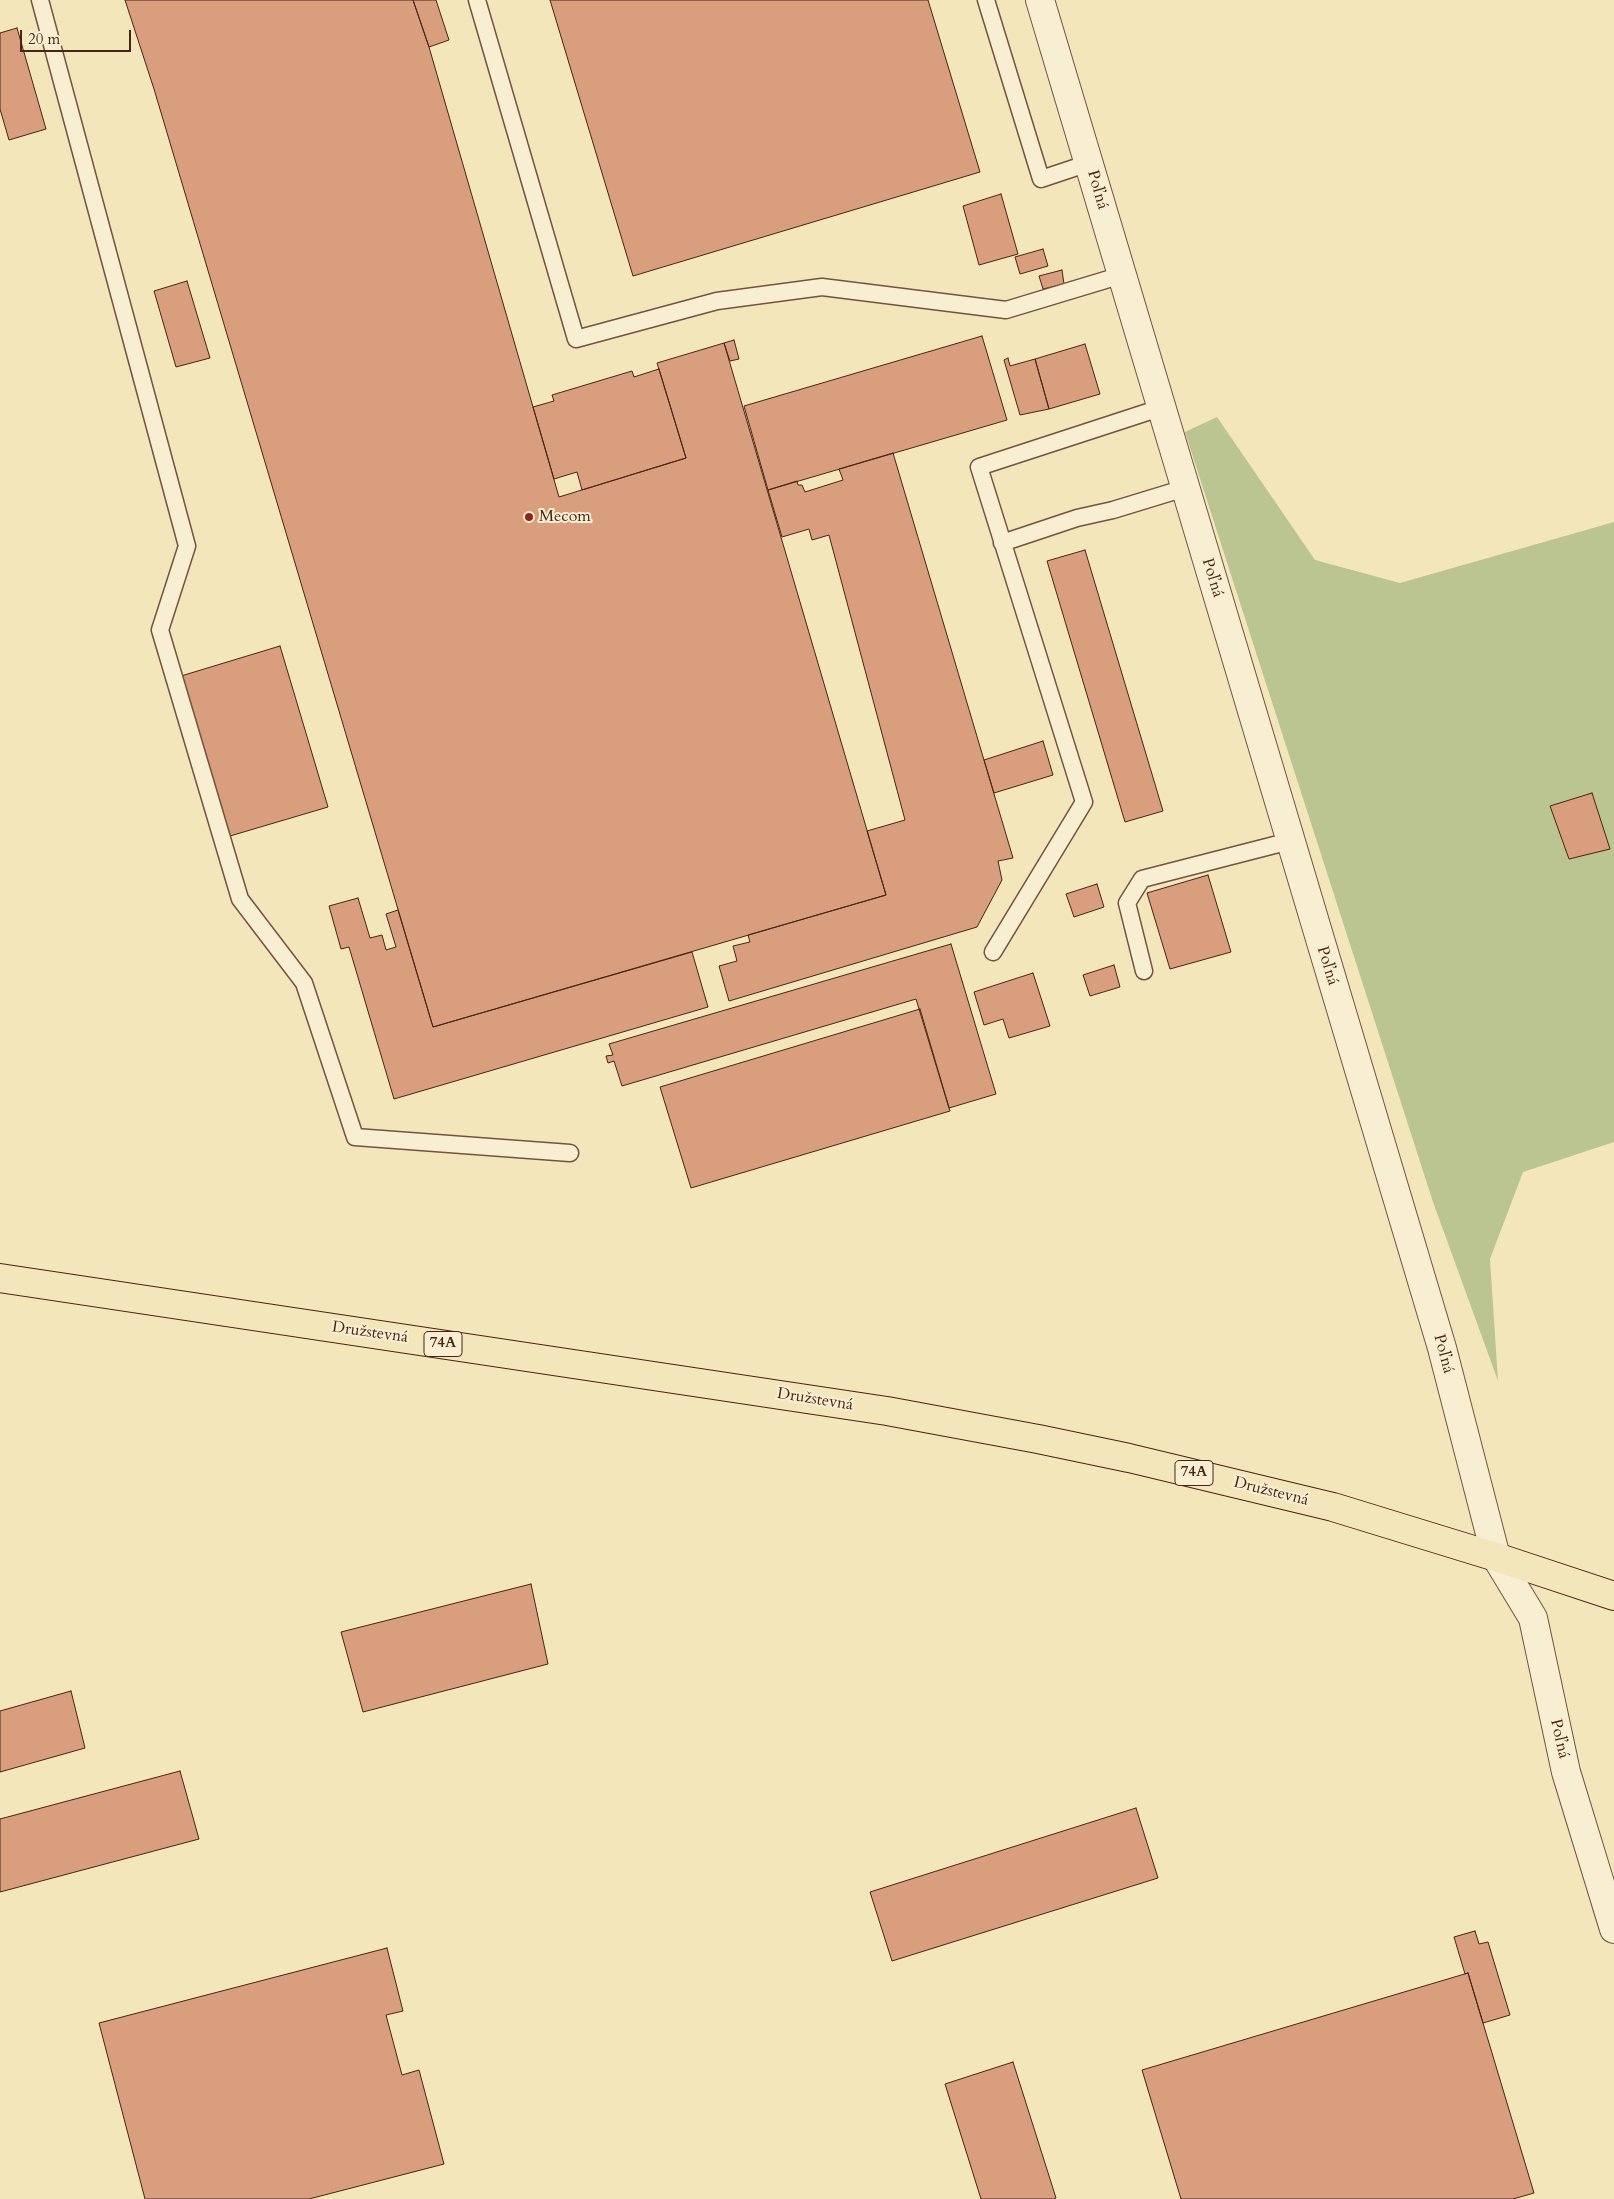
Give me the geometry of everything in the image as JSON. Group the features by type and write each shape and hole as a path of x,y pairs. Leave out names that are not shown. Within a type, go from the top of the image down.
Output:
{"main road":[{"name":"Družstevná","path":"0,1278 828,1402 1028,1437 1129,1458 1332,1507 1496,1557 1614,1596"}],"street":[{"name":"Poľná","path":"1040,0 1160,408 1442,1348 1496,1557 1533,1618 1566,1772 1614,1929"}],"lane":[{"path":"40,0 187,546 160,630 240,899 304,983 355,1137 570,1153"},
{"path":"478,0 576,339 717,301 822,287 1006,310 1122,275"},
{"path":"986,0 1041,179 1089,164"},
{"path":"993,952 1084,802 979,467 1160,408"},
{"path":"1002,543 1077,518 1113,510 1185,488"},
{"path":"1144,971 1126,903 1142,879 1290,841"}],"green space":[{"path":"1217,417 1315,560 1400,583 1614,522 1614,1142 1523,1172 1490,1259 1498,1381 1433,1202 1185,432"}],"building":[{"name":"Mecom","path":"125,0 413,0 429,47 559,497 686,458 657,363 724,343 886,895 433,1027 154,89"},
{"path":"413,0 436,0 449,40 429,47"},
{"path":"550,0 928,0 980,172 633,276"},
{"path":"17,28 46,129 9,140 0,109 0,33"},
{"path":"1001,194 1018,254 979,265 963,206"},
{"path":"1043,249 1048,266 1020,274 1015,257"},
{"path":"1062,270 1064,284 1043,289 1039,276"},
{"path":"187,281 210,358 176,367 154,291"},
{"path":"982,336 1007,420 768,490 744,406"},
{"path":"734,340 739,359 730,361 724,343"},
{"path":"1085,344 1100,394 1049,409 1035,359"},
{"path":"1008,358 1010,366 1035,359 1049,409 1020,415 1004,360"},
{"path":"659,369 686,458 582,490 577,472 554,479 533,407 554,401 552,395 632,371 634,377"},
{"path":"893,453 1013,858 998,861 1002,880 977,927 729,1001 719,966 737,961 733,946 750,942 748,935 886,895 867,831 905,820 829,535 812,540 809,529 782,537 768,490 797,481 798,485 802,485 805,492 843,480 839,469"},
{"path":"1085,550 1163,811 1125,822 1047,561"},
{"path":"280,646 328,807 230,836 181,676"},
{"path":"1043,741 1053,775 994,793 984,760"},
{"path":"1592,793 1610,849 1569,859 1550,806"},
{"path":"1208,875 1231,952 1170,969 1147,893"},
{"path":"1097,884 1104,907 1074,917 1066,894"},
{"path":"358,898 370,938 382,935 386,950 396,947 386,914 398,910 433,1027 692,952 708,1007 394,1099 349,947 341,949 329,906"},
{"path":"951,944 996,1094 949,1108 916,999 622,1086 614,1061 608,1063 606,1056 613,1055 609,1044"},
{"path":"1114,965 1120,987 1090,996 1083,975"},
{"path":"1033,973 1050,1026 1009,1038 1003,1019 984,1025 974,992"},
{"path":"920,1009 950,1111 691,1188 660,1087"},
{"path":"531,1584 548,1664 363,1712 341,1632"},
{"path":"71,1691 85,1748 0,1772 0,1711"},
{"path":"180,1771 199,1839 0,1892 0,1819"},
{"path":"1136,1808 1158,1878 892,1961 870,1892"},
{"path":"1475,1931 1479,1944 1488,1942 1510,2015 1483,2023 1468,1973 1465,1974 1454,1937"},
{"path":"387,1948 403,2011 386,2015 402,2075 419,2070 444,2164 309,2199 145,2199 99,2023"},
{"path":"1468,1973 1534,2193 1513,2199 1181,2199 1142,2070"},
{"path":"1013,2062 1056,2198 1054,2199 981,2199 945,2084"}],"place":[{"name":"Mecom","path":"529,517"}]}
